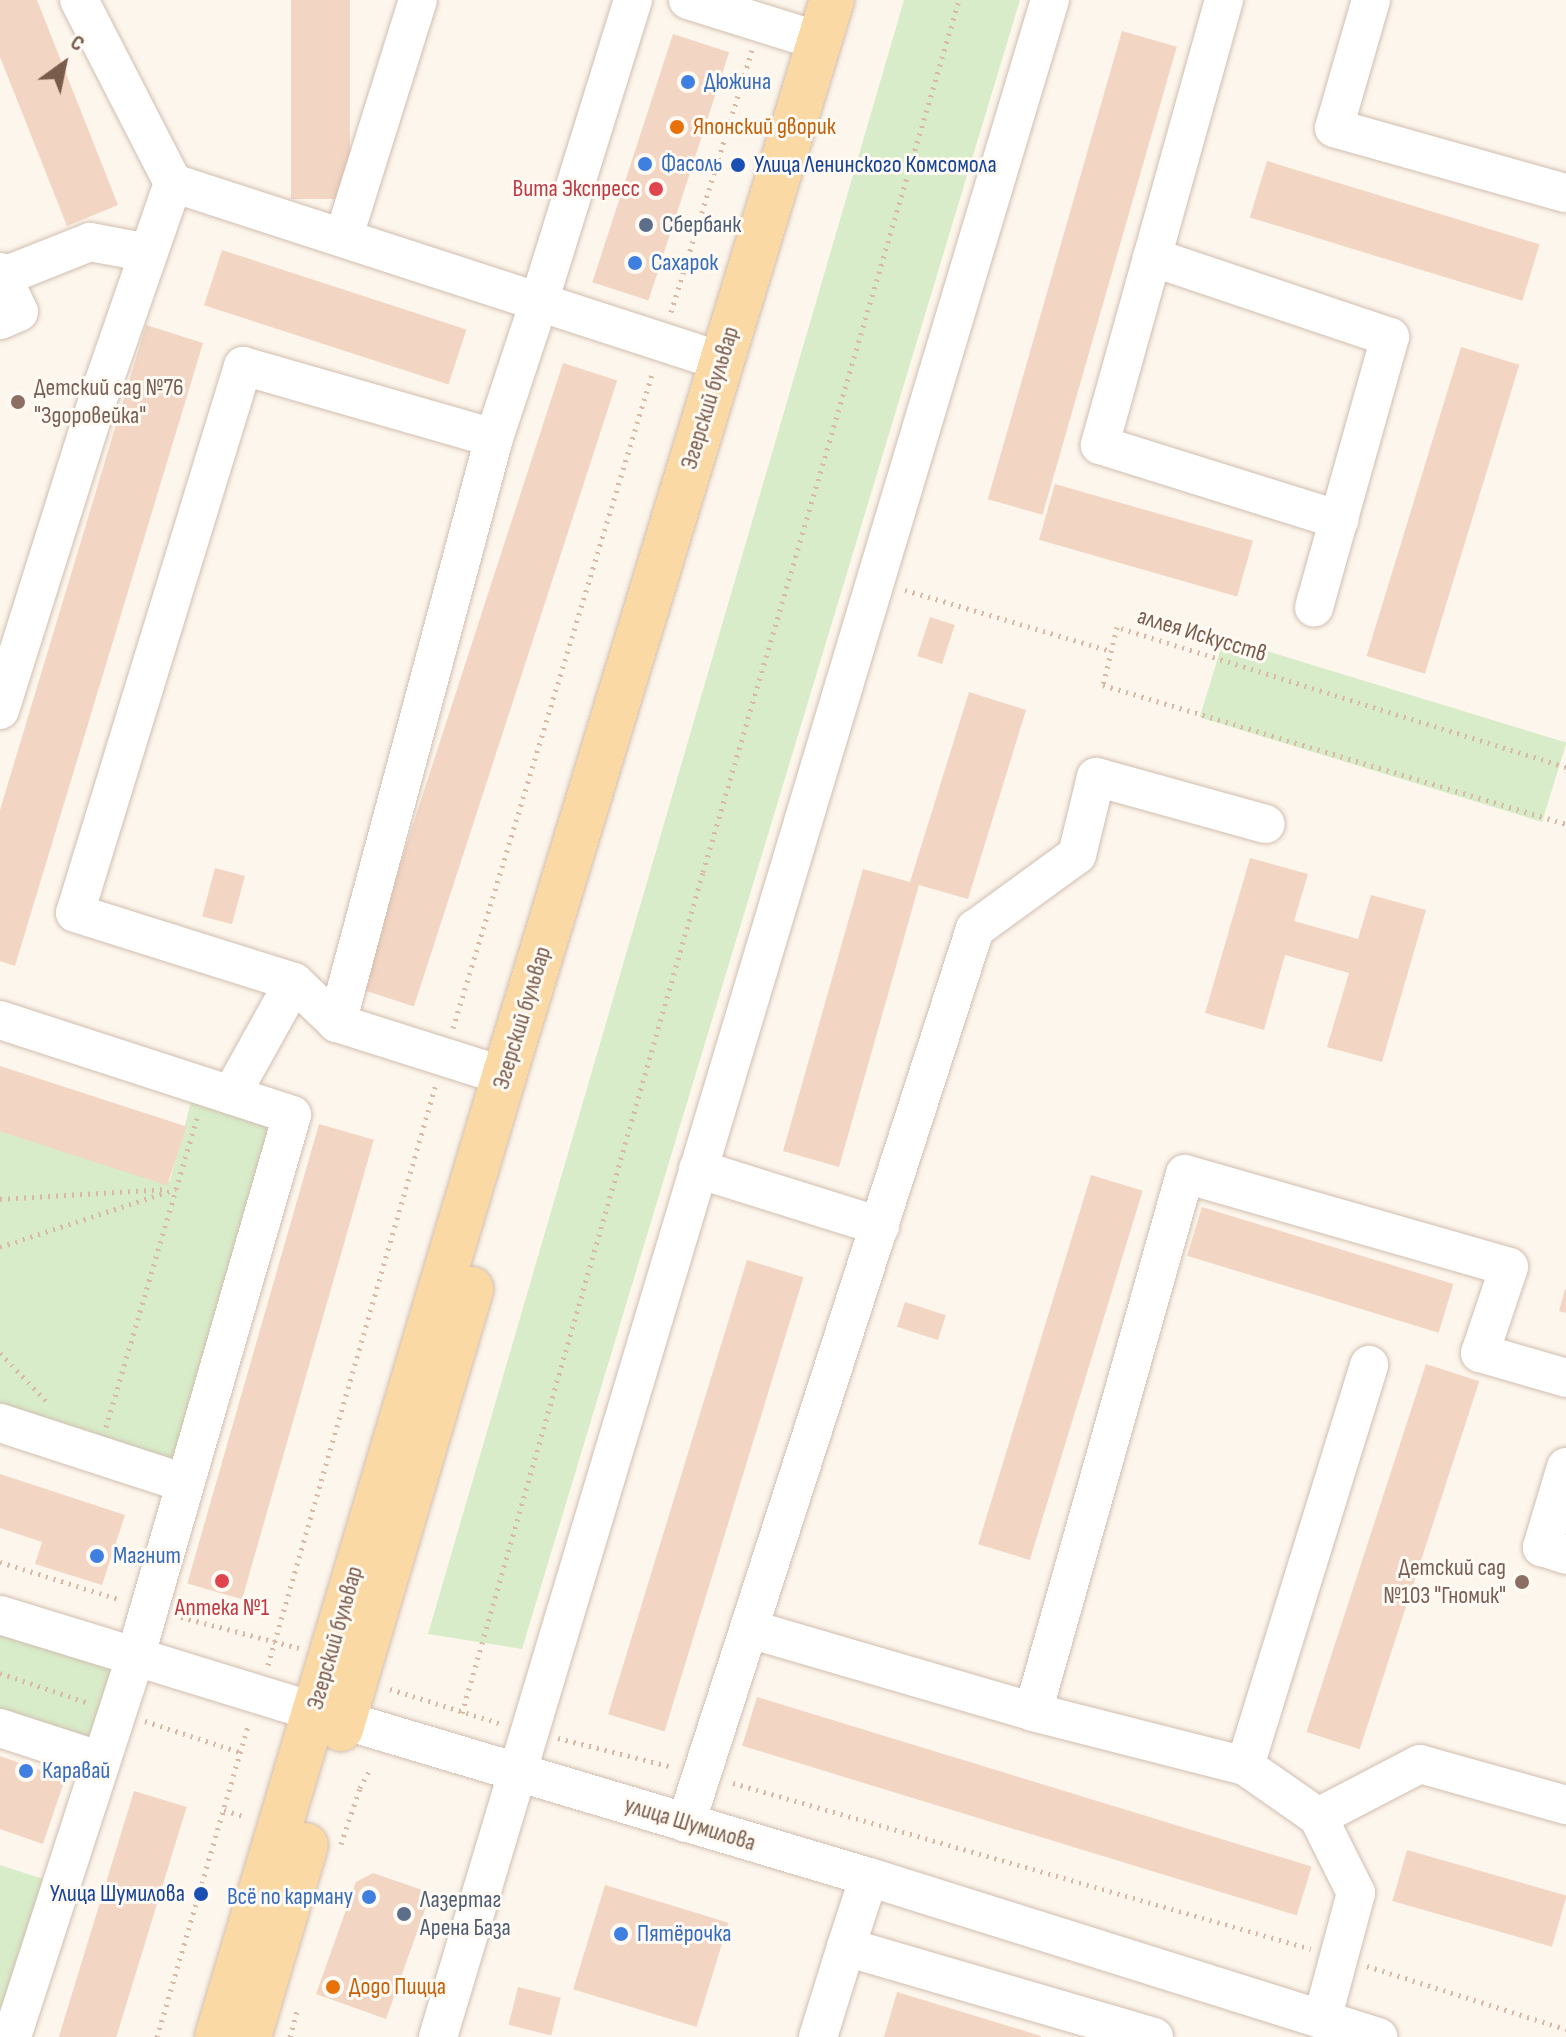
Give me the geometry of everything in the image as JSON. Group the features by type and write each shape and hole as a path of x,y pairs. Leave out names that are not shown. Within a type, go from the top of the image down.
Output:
{"main road":[{"name":"Эгерский бульвар","path":"734,364 860,0"},
{"name":"Эгерский бульвар","path":"249,2037 329,1716 734,364 826,20"},
{"name":"Эгерский бульвар","path":"217,2037 329,1716"}],"street":[{"path":"79,0 173,183 734,364"},
{"path":"344,236 418,0"},
{"path":"337,1023 494,438 633,0"},
{"path":"688,0 761,22 826,20"},
{"path":"438,2037 1050,0"},
{"path":"1223,0 1100,445 1340,520"},
{"path":"1371,0 1334,128 1566,193"},
{"path":"0,710 101,390 173,183"},
{"path":"0,320 19,312 1,274 90,242 148,253"},
{"path":"1152,257 1390,337 1314,608"},
{"path":"494,438 243,366 75,913 294,982 337,1023 518,1080"},
{"path":"686,1823 975,929 1077,855 1096,777 1266,824"},
{"path":"218,1090 294,982"},
{"path":"0,1020 292,1115 135,1658 12,2037"},
{"path":"698,1169 880,1226"},
{"path":"1033,1712 1185,1174 1509,1267 1480,1353 1566,1378"},
{"path":"1245,1766 1369,1365"},
{"path":"0,1423 185,1483"},
{"path":"1566,1467 1542,1547 1566,1555"},
{"name":"улица Шумилова","path":"0,1615 869,1877 1378,2037"},
{"path":"750,1629 1033,1712 1245,1766 1318,1817 1356,1893 1322,2020"},
{"path":"0,1728 101,1761"},
{"path":"1318,1817 1420,1764 1566,1805"},
{"path":"818,2037 869,1877"},
{"path":"846,1947 1154,2037"}],"path":[{"path":"462,1713 707,856 959,0"},
{"path":"266,1668 277,1642 444,1058 761,22"},
{"path":"875,581 1111,651"},
{"name":"аллея Искусств","path":"1566,767 1117,627 1103,685 1566,824"},
{"path":"98,1454 176,1188 218,1090"},
{"path":"0,1199 176,1188"},
{"path":"0,1247 176,1188"},
{"path":"0,1353 55,1410"},
{"path":"382,1682 393,1691 462,1713 702,1774 1338,1957 1566,2029"},
{"path":"157,2037 251,1715"},
{"path":"334,1841 343,1844 360,1788 370,1769"}],"green space":[{"path":"904,0 1020,0 522,1649 428,1634"},
{"path":"1224,638 1566,743 1542,822 1200,717"},
{"path":"196,1083 292,1115 185,1483 0,1423 0,1128 170,1181"},
{"path":"0,1615 135,1658 101,1761 0,1728"},
{"path":"0,1865 62,1885 0,2037"}],"building":[{"path":"0,0 37,0 118,205 67,226 0,57"},
{"path":"291,0 350,0 350,199 291,199"},
{"path":"1122,31 1177,47 1043,515 988,499"},
{"path":"673,34 729,52 648,300 592,282"},
{"path":"1267,161 1540,244 1522,301 1250,217"},
{"path":"222,250 466,329 448,385 204,305"},
{"path":"146,325 203,343 15,966 0,961 0,810"},
{"path":"1461,347 1519,365 1425,674 1367,656"},
{"path":"563,363 617,381 414,1006 360,989"},
{"path":"1055,484 1253,541 1237,597 1039,540"},
{"path":"930,617 955,625 942,664 917,656"},
{"path":"969,692 1026,710 968,899 919,885 839,1167 783,1151 863,869 910,882"},
{"path":"1250,858 1308,874 1294,921 1358,939 1371,895 1426,910 1382,1062 1327,1047 1349,973 1285,955 1264,1030 1205,1013"},
{"path":"215,868 245,876 232,924 202,916"},
{"path":"0,1066 186,1127 167,1186 0,1131"},
{"path":"319,1124 374,1140 242,1599 187,1583"},
{"path":"1091,1175 1143,1191 1030,1560 978,1544"},
{"path":"1202,1207 1454,1284 1439,1333 1187,1256"},
{"path":"747,1260 803,1277 665,1731 608,1714"},
{"path":"1566,1290 1566,1313 1559,1311"},
{"path":"905,1302 946,1315 938,1340 897,1327"},
{"path":"1426,1364 1479,1381 1360,1749 1306,1732"},
{"path":"0,1474 125,1515 102,1585 35,1564 42,1542 0,1528"},
{"path":"757,1697 1312,1867 1297,1915 742,1746"},
{"path":"0,1756 65,1779 43,1844 0,1829"},
{"path":"134,1791 187,1807 116,2037 59,2037"},
{"path":"1407,1850 1566,1896 1552,1947 1392,1901"},
{"path":"373,1873 431,1893 386,2019 316,1994 356,1882"},
{"path":"605,1885 728,1923 696,2027 573,1989"},
{"path":"518,1987 561,1998 551,2035 509,2025"},
{"path":"897,1992 1041,2036 1041,2037 884,2037"}],"place":[{"name":"Дюжина","path":"688,82"},
{"name":"Японский дворик","path":"677,127"},
{"name":"Фасоль","path":"645,164"},
{"name":"Улица Ленинского Комсомола","path":"738,165"},
{"name":"Вита Экспресс","path":"656,189"},
{"name":"Сбербанк","path":"646,225"},
{"name":"Сахарок","path":"635,263"},
{"name":"Детский сад №76 \"Здоровейка\"","path":"18,402"},
{"name":"Магнит","path":"97,1556"},
{"name":"Аптека №1","path":"222,1581"},
{"name":"Детский сад №103 \"Гномик\"","path":"1522,1582"},
{"name":"Каравай","path":"26,1771"},
{"name":"Улица Шумилова","path":"201,1894"},
{"name":"Всё по карману","path":"369,1897"},
{"name":"Лазертаг Арена База","path":"404,1914"},
{"name":"Пятёрочка","path":"621,1934"},
{"name":"Додо Пицца","path":"333,1987"}]}
